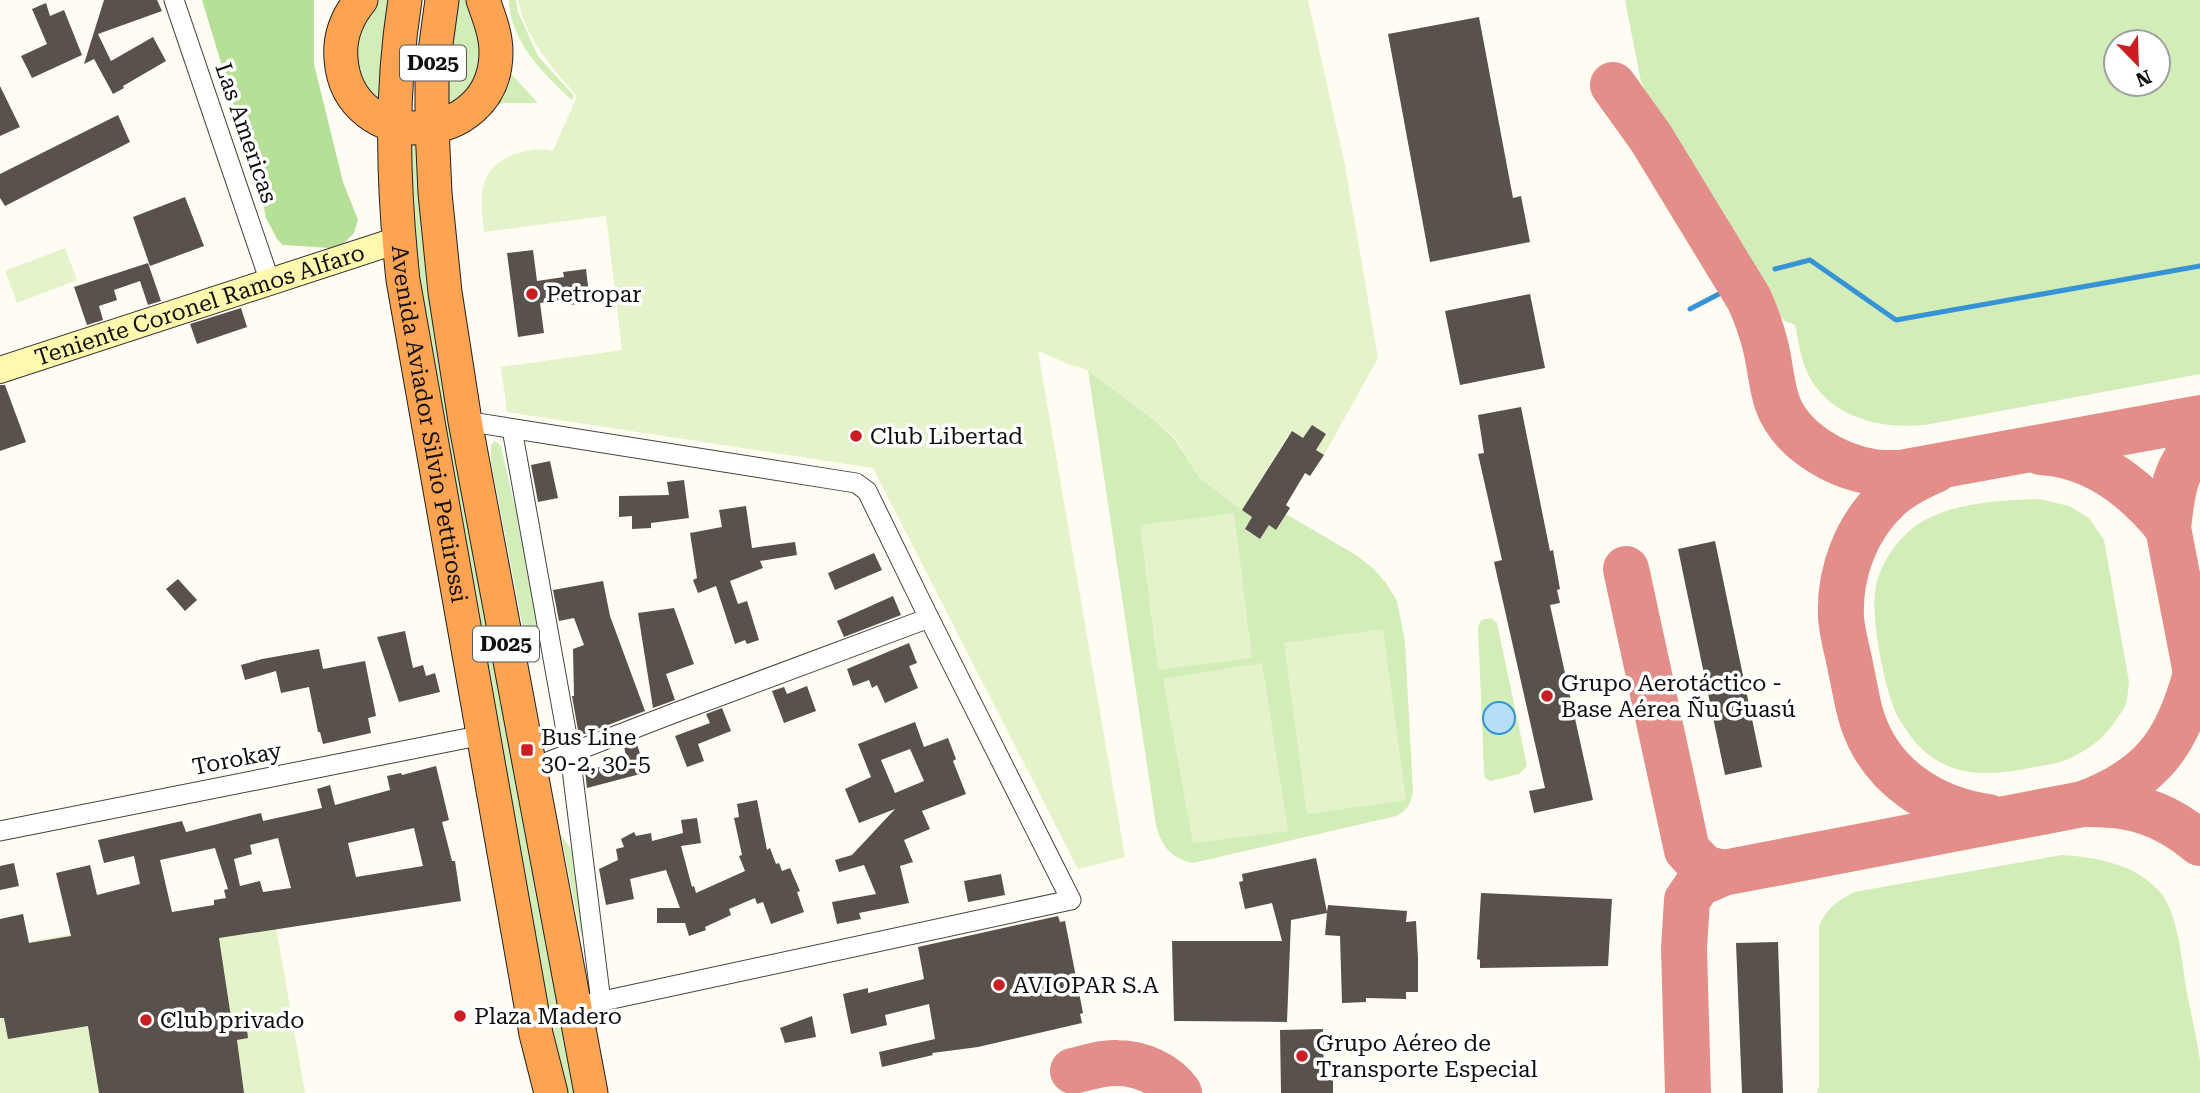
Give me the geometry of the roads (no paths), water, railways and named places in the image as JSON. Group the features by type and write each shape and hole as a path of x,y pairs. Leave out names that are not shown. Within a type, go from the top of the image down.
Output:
{"highway":[{"path":"361,0 347,22 340,51 341,66 395,201"},
{"name":"Avenida Aviador Silvio Pettirossi","path":"405,0 398,50 393,125 395,201 407,314 536,1034 551,1093"},
{"name":"D025","path":"442,0 432,73 447,122"},
{"path":"351,92 369,112 393,125 417,130 447,122 483,96 495,68 495,38 484,8"},
{"name":"Avenida Aviador Silvio Pettirossi","path":"447,122 447,155 435,193 445,292 465,421 529,769 588,1004 591,1093"}],"street":[{"name":"Las Americas","path":"174,0 270,282"},
{"path":"340,0 340,51"},
{"name":"Teniente Coronel Ramos Alfaro","path":"0,370 398,240"},
{"path":"465,421 856,483 867,491 1071,900 588,1004 570,753 512,429"},
{"path":"529,769 929,618"},
{"name":"Torokay","path":"0,831 483,735"}],"water":[{"path":"1499,702 1510,707 1515,718 1510,729 1499,734 1488,729 1483,718 1488,707"}],"waterway":[{"path":"1775,269 1810,260 1896,320 2200,266"},
{"path":"1690,309 1719,294"}],"place":[{"name":"Petropar","path":"532,294"},
{"name":"Club Libertad","path":"856,436"},
{"name":"Grupo Aerotáctico - Base Aérea Ñu Guasú","path":"1547,696"},
{"name":"Bus Line 30-2, 30-5","path":"527,750"},
{"name":"AVIOPAR S.A","path":"999,985"},
{"name":"Plaza Madero","path":"460,1016"},
{"name":"Club privado","path":"146,1020"},
{"name":"Grupo Aéreo de Transporte Especial","path":"1302,1056"}]}
